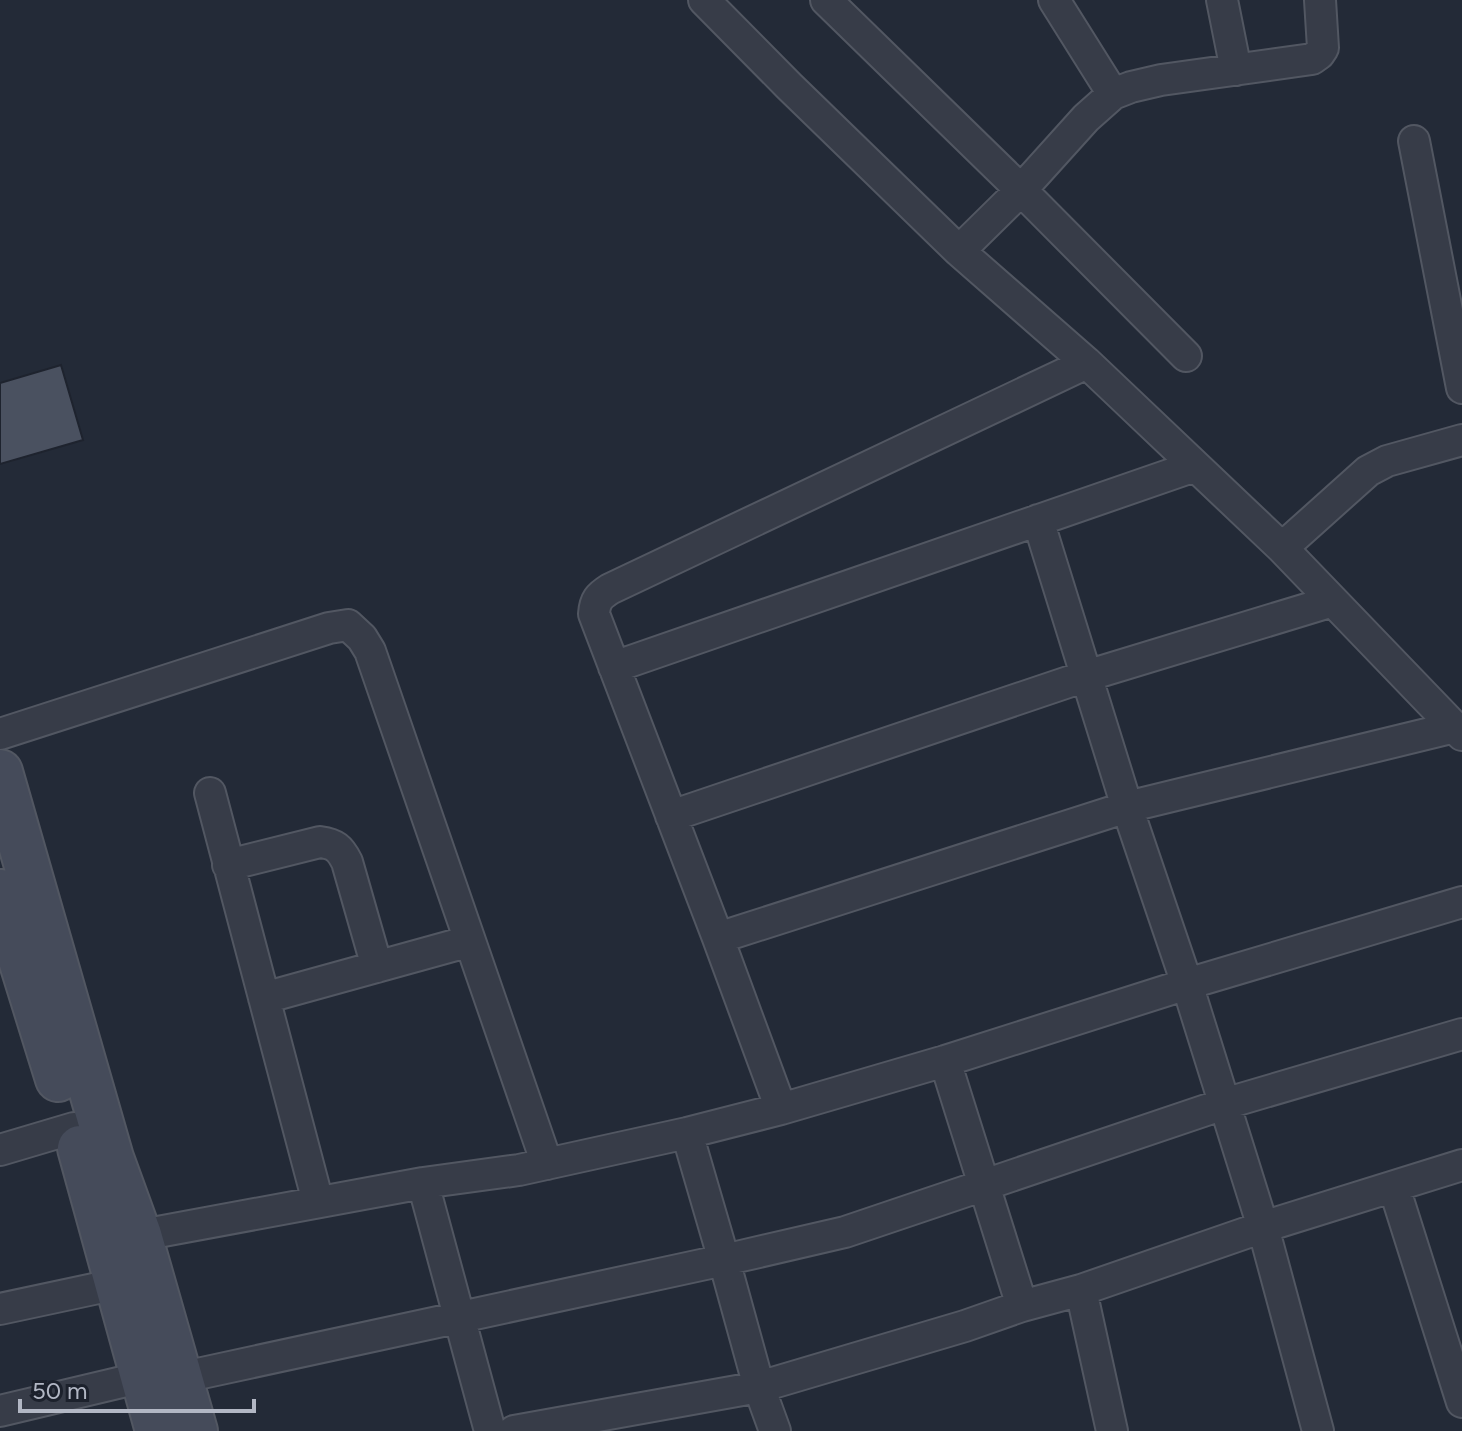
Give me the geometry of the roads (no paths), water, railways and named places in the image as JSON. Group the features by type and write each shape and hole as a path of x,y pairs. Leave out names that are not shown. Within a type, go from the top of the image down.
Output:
{"main road":[{"path":"0,772 111,1158 122,1238 161,1377 158,1431"},
{"path":"0,892 9,954 74,1128 122,1238 117,1284 161,1377 195,1431"}],"street":[{"path":"704,0 959,251 1087,363 1282,548 1458,731"},
{"path":"826,0 1186,356"},
{"path":"1054,0 1113,94"},
{"path":"1222,0 1236,70"},
{"path":"959,251 1021,190 1086,118 1113,94 1161,80 1312,59 1323,48 1320,0"},
{"path":"1414,141 1462,388"},
{"path":"781,1109 594,614 595,605 599,596 1087,363"},
{"path":"1282,548 1368,471 1387,461 1462,440"},
{"path":"614,667 1195,466"},
{"path":"1038,520 1263,1227 1318,1431"},
{"path":"671,816 1086,676 1333,601"},
{"path":"0,734 329,628 348,625 370,651 547,1164"},
{"path":"718,938 1127,807 1458,731"},
{"path":"210,793 318,1202"},
{"path":"228,865 320,842 333,844 347,862 377,967"},
{"path":"122,1238 423,1183 519,1170 687,1133 945,1061 1187,984 1462,902"},
{"path":"264,998 470,941"},
{"path":"0,1411 460,1318 845,1232 1224,1104 1462,1034"},
{"path":"945,1061 1022,1306"},
{"path":"0,1150 74,1128"},
{"path":"687,1133 759,1387 775,1431"},
{"path":"514,1431 759,1387 1081,1290 1263,1227 1462,1165"},
{"path":"423,1183 490,1431"},
{"path":"1394,1187 1462,1402"},
{"path":"0,1309 117,1284"},
{"path":"1081,1290 1112,1431"}]}
